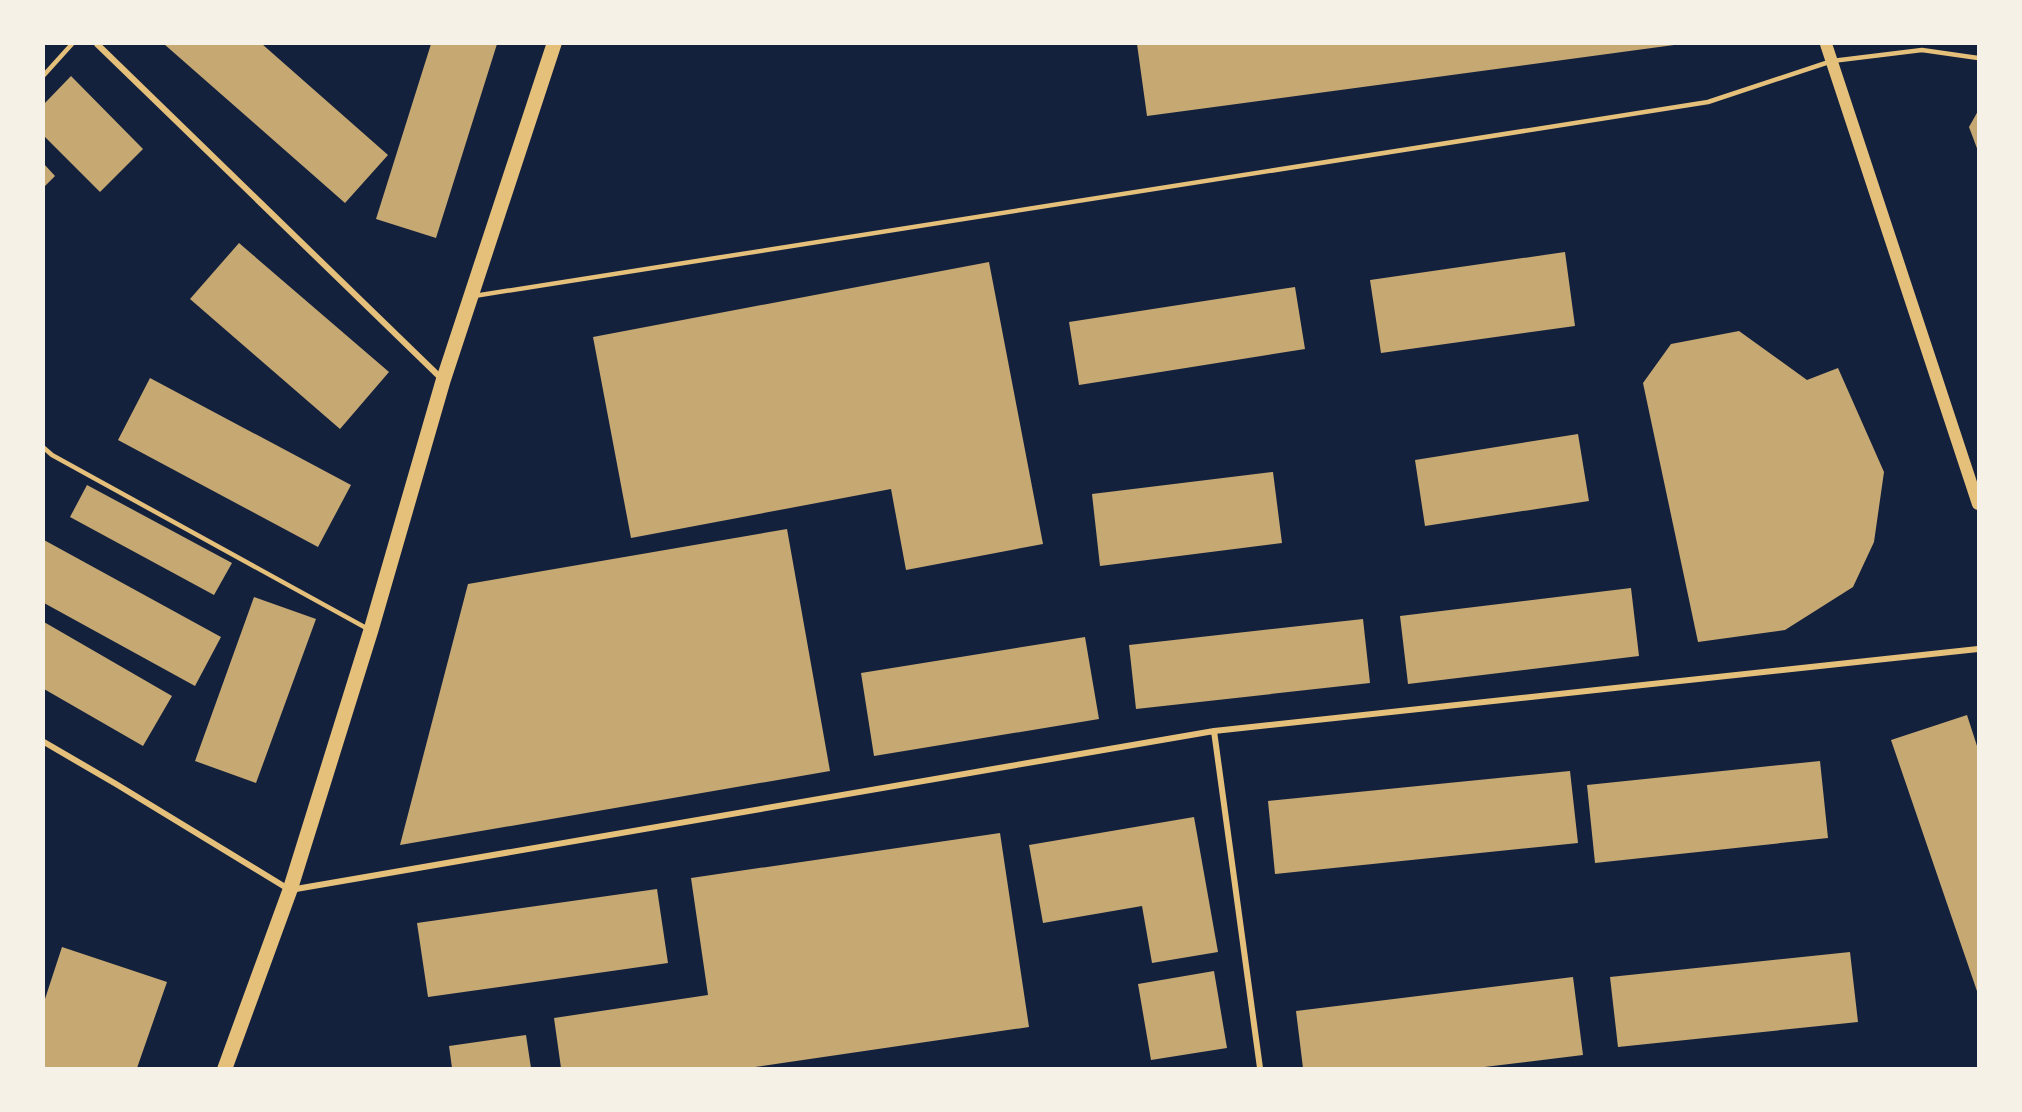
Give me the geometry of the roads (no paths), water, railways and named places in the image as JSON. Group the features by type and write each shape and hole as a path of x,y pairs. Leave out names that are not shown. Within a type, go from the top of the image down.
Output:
{"main road":[{"path":"225,1068 290,890 371,630 443,381 555,44"},
{"path":"1826,44 1978,504"}],"street":[{"path":"97,44 443,381"},
{"path":"44,742 290,890 1214,732 1978,649"},
{"path":"1214,732 1260,1068"}],"lane":[{"path":"44,75 72,44"},
{"path":"471,297 1708,102 1832,61 1922,50 1978,58"},
{"path":"44,448 371,630"}]}
